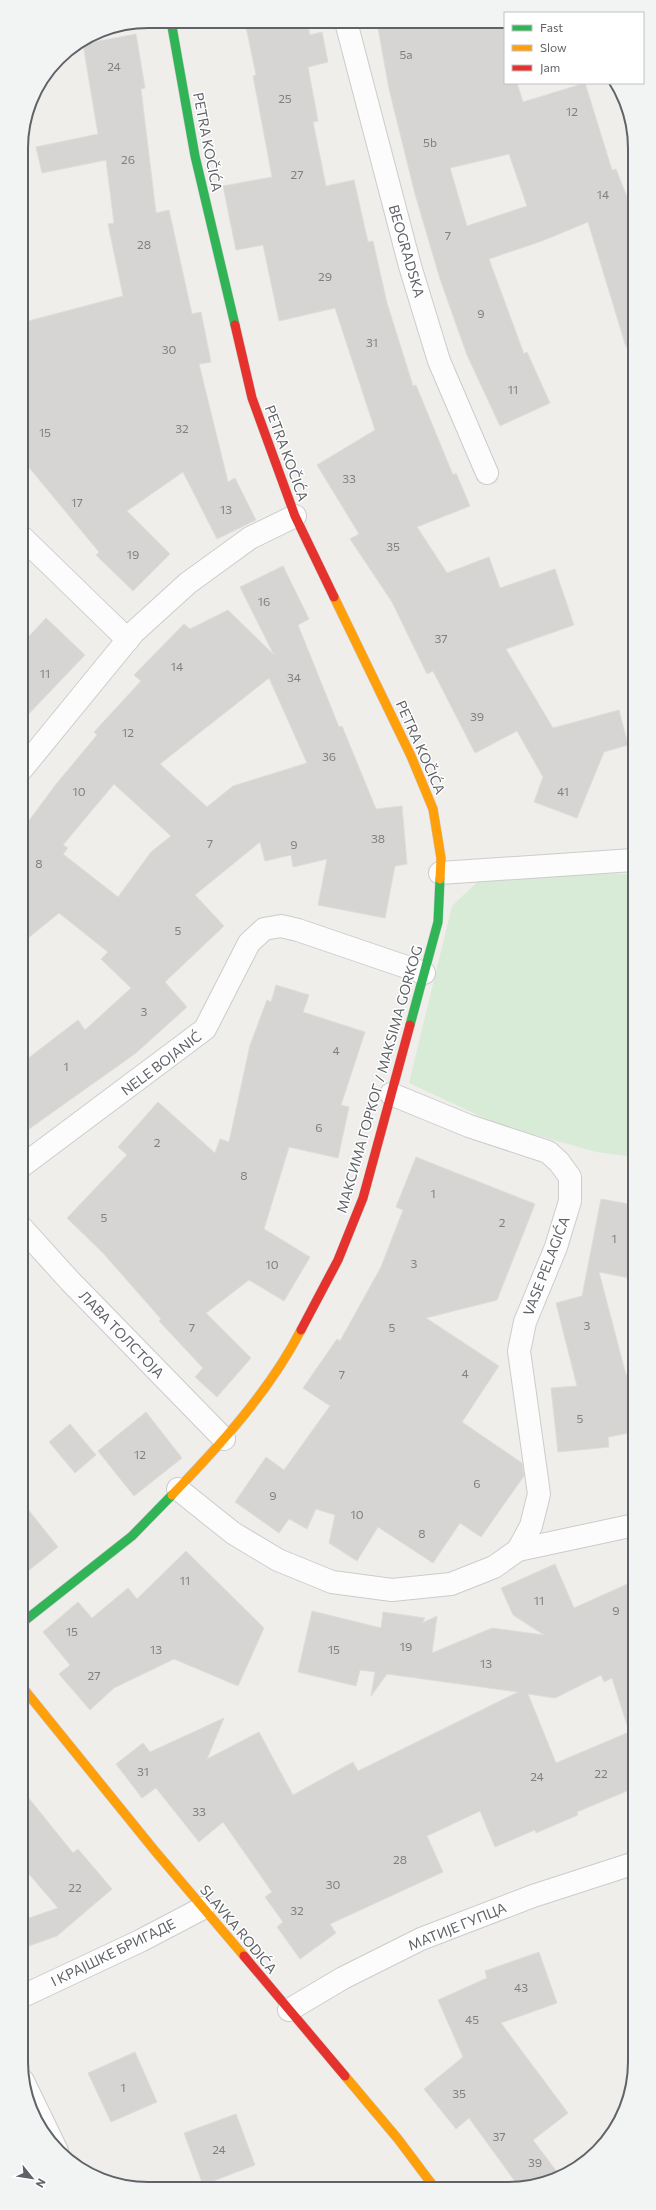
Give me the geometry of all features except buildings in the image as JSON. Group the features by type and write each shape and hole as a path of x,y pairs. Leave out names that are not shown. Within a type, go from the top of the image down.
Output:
{"street":[{"name":"PETRA KOČIĆA","path":"172,28 195,156 252,398 295,516 411,756 433,809 441,858 440,873"},
{"name":"BEOGRADSKA","path":"348,28 410,266 439,362 488,473"},
{"path":"28,762 139,627 194,579 250,538 295,516"},
{"path":"28,543 128,640"},
{"path":"440,873 628,860"},
{"name":"МАКСИМА ГОРКОГ / MAKSIMA GORKOG","path":"28,1618 132,1536 178,1489 224,1439 264,1391 296,1340 338,1260 363,1198 438,922 440,873"},
{"name":"NELE BOJANIĆ","path":"28,1162 205,1029 249,943 264,929 280,926 298,930 424,973"},
{"name":"VASE PELAGIĆA","path":"391,1094 469,1126 548,1152 560,1162 570,1177 570,1201 556,1247 525,1322 519,1351 539,1494 531,1526 518,1550"},
{"name":"ЛАВА ТОЛСТОЈА","path":"28,1234 224,1439"},
{"name":"VASE PELAGIĆA","path":"178,1489 233,1533 278,1560 332,1582 392,1590 452,1584 494,1567 518,1550 628,1526"},
{"name":"SLAVKA RODIĆA","path":"28,1694 155,1851 398,2139 430,2182"},
{"name":"МАТИЈЕ ГУПЦА","path":"289,2010 343,1978 421,1939 533,1896 628,1865"},
{"name":"I КРАЈШКЕ БРИГАДЕ","path":"28,1994 140,1941 203,1908"}],"green space":[{"path":"489,871 628,874 628,1156 596,1152 497,1124 409,1083 452,906"}],"traffic: fast":[{"path":"172,28 195,156 235,325"},
{"path":"410,1025 438,922 440,879"},
{"path":"28,1618 132,1536 172,1495"}],"traffic: slow":[{"path":"334,597 411,756 433,809 441,858 440,879"},
{"path":"172,1495 208,1457 259,1396 274,1375 301,1330"},
{"path":"28,1694 155,1851 244,1956"},
{"path":"345,2076 398,2139 430,2182"}],"traffic: jam":[{"path":"235,325 252,398 295,516 334,597"},
{"path":"301,1330 338,1260 363,1198 410,1025"},
{"path":"244,1956 345,2076"}]}
